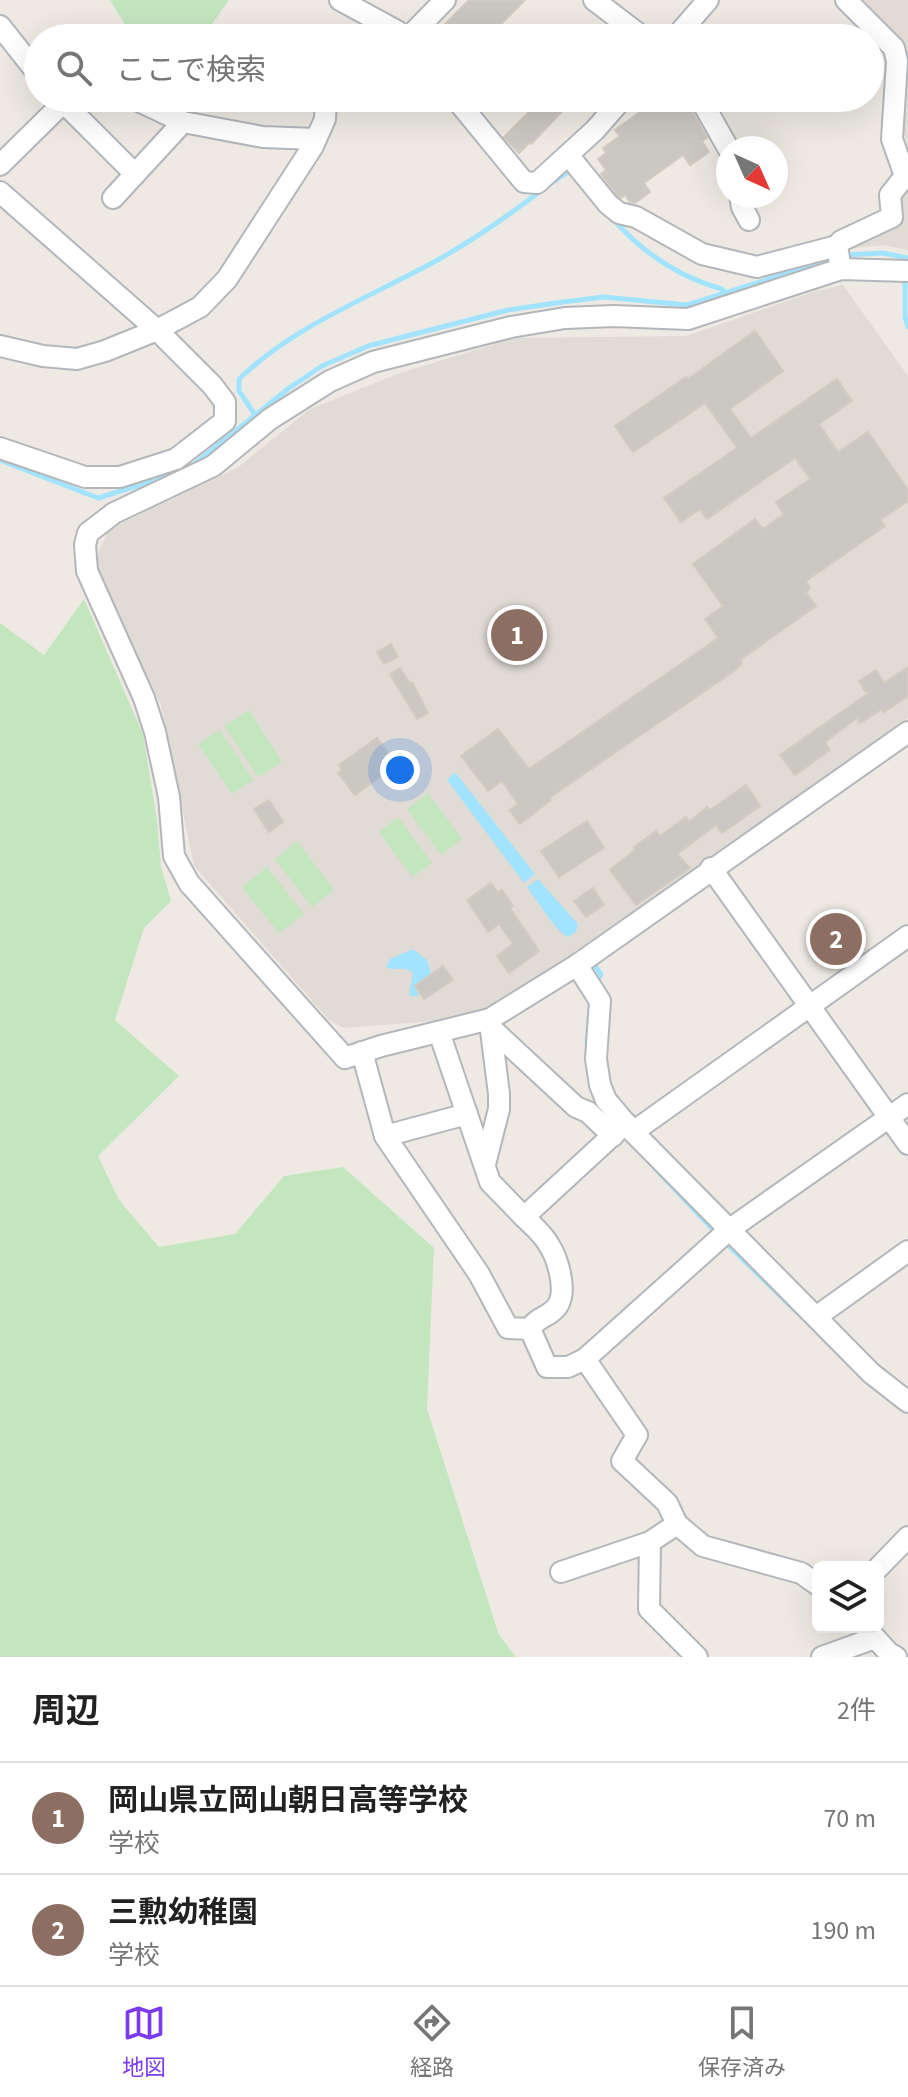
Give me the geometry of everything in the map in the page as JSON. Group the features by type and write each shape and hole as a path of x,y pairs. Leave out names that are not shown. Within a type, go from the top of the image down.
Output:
{"street":[{"path":"340,0 384,24"},
{"path":"420,24 445,0"},
{"path":"594,0 626,24"},
{"path":"687,24 708,0"},
{"path":"846,0 870,24"},
{"path":"0,26 24,56"},
{"path":"839,257 841,241 892,217 890,195 905,176 892,139 897,61 894,48 884,38"},
{"path":"0,165 51,112"},
{"path":"75,112 135,174"},
{"path":"162,112 183,122 263,137 316,139"},
{"path":"0,346 43,356 77,359 157,330 200,307 227,279 269,217 316,139 325,112"},
{"path":"466,112 524,182 537,183 611,112"},
{"path":"708,112 721,136"},
{"path":"113,198 183,122"},
{"path":"568,155 619,213 636,217 702,254 757,267 839,257 908,271"},
{"path":"0,192 157,330 225,402 225,421 202,457"},
{"path":"743,208 749,220"},
{"path":"839,257 688,319 565,318 511,327 373,362 330,381 114,513 88,533 85,545 87,571 144,698 155,732 169,797 174,856 189,883 345,1058 439,1032 490,1024 587,980 711,868 908,732"},
{"path":"0,448 85,477 120,477 176,459 202,457"},
{"path":"711,868 908,1144"},
{"path":"524,1217 622,1130 908,936"},
{"path":"587,980 600,1085 622,1130 724,1234 816,1317 871,1373 904,1394"},
{"path":"490,1024 576,1107 622,1130"},
{"path":"485,1164 499,1109 490,1024"},
{"path":"439,1032 490,1182 549,1243 562,1292 559,1304 552,1313 533,1323 530,1329"},
{"path":"362,1052 385,1136 479,1274 508,1328 530,1329"},
{"path":"530,1329 547,1367 568,1367 585,1359 724,1234 908,1104"},
{"path":"385,1136 467,1114"},
{"path":"816,1317 908,1251"},
{"path":"585,1359 637,1435 622,1461 667,1503 677,1524 703,1546 801,1573 812,1581"},
{"path":"561,1572 650,1542 677,1524"},
{"path":"884,1562 908,1537"},
{"path":"650,1542 649,1609 697,1657"},
{"path":"822,1657 868,1633"},
{"path":"871,1633 896,1657"}],"shaded area":[{"path":"857,0 908,0 908,146 901,124 906,73 884,40 884,24 873,24"},
{"path":"908,170 908,250 883,245 845,249 894,222 895,198"},
{"path":"843,285 908,376 908,718 509,998 481,1010 434,1021 343,1028 329,1020 194,866 161,705 93,565 108,530 237,468 310,409 400,373 515,338 686,336 813,292"}],"green space":[{"path":"110,0 229,0 212,24 125,24"},
{"path":"84,599 143,734 161,867 171,901 144,928 115,1020 179,1076 98,1156 119,1200 159,1247 235,1234 284,1176 343,1167 434,1248 427,1409 499,1635 516,1657 0,1657 0,623 44,655"},
{"path":"249,710 282,762 258,777 225,726"},
{"path":"220,730 253,780 232,794 198,744"},
{"path":"428,793 462,839 441,855 407,809"},
{"path":"398,817 432,863 412,877 379,832"},
{"path":"297,841 334,890 312,907 275,859"},
{"path":"267,867 304,914 279,933 242,887"}],"water":[{"path":"455,772 535,874 524,883 447,780"},
{"path":"538,879 578,924 576,932 568,937 553,923 527,887"},
{"path":"413,949 427,960 431,973 414,986 419,995 411,997 413,973 386,967 390,959"}],"building":[{"path":"469,0 525,0 501,24 445,24"},
{"path":"529,112 562,112 519,153 504,137"},
{"path":"640,112 693,112 707,138 702,141 709,152 690,165 683,155 644,183 650,192 635,203 630,202 625,195 621,198 617,195 601,174 606,170 598,159 606,153 603,148 620,136 615,130"},
{"path":"755,331 783,371 730,409 751,438 837,379 852,401 819,424 838,452 868,432 908,490 908,501 880,520 885,526 806,581 810,588 806,592 816,606 740,660 742,663 734,671 549,798 551,800 520,824 509,810 518,804 502,781 488,791 461,756 498,729 529,769 718,638 705,619 723,606 693,564 755,519 763,529 784,514 776,502 810,479 795,458 707,519 700,509 681,522 664,498 737,448 705,403 633,452 615,426"},
{"path":"391,644 398,657 384,664 377,652"},
{"path":"908,667 908,696 860,723 857,718 825,742 830,750 795,775 780,755 867,694 859,681 876,670 884,683"},
{"path":"400,668 412,682 428,713 417,719 390,674"},
{"path":"377,738 396,764 355,795 338,773 342,770 339,765"},
{"path":"746,785 760,806 722,833 716,825 677,854 690,868 636,905 610,870 656,831 660,836 686,817 689,822 707,807 710,810"},
{"path":"269,800 283,822 269,832 254,809"},
{"path":"587,821 604,848 559,877 541,851"},
{"path":"491,883 498,893 502,890 513,906 510,908 539,951 509,973 497,956 513,944 499,924 488,932 467,900"},
{"path":"593,888 604,905 586,917 574,901"},
{"path":"443,966 453,980 424,999 415,986"}],"waterway":[{"path":"550,184 571,170"},
{"path":"255,415 239,391 239,379 261,360 332,314 462,246 542,190"},
{"path":"614,220 663,263 725,293"},
{"path":"844,255 883,253 908,258"},
{"path":"192,466 289,388 322,366 368,346 508,310 563,302 604,297 687,305 835,258"},
{"path":"905,281 908,327"},
{"path":"0,460 98,498 172,475"},
{"path":"594,965 601,974 596,985"},
{"path":"587,1043 591,998"},
{"path":"653,1166 718,1235"},
{"path":"725,1242 801,1316"}],"place":[{"name":"岡山県立岡山朝日高等学校","path":"517,635"},
{"name":"三勲幼稚園","path":"836,939"}]}
